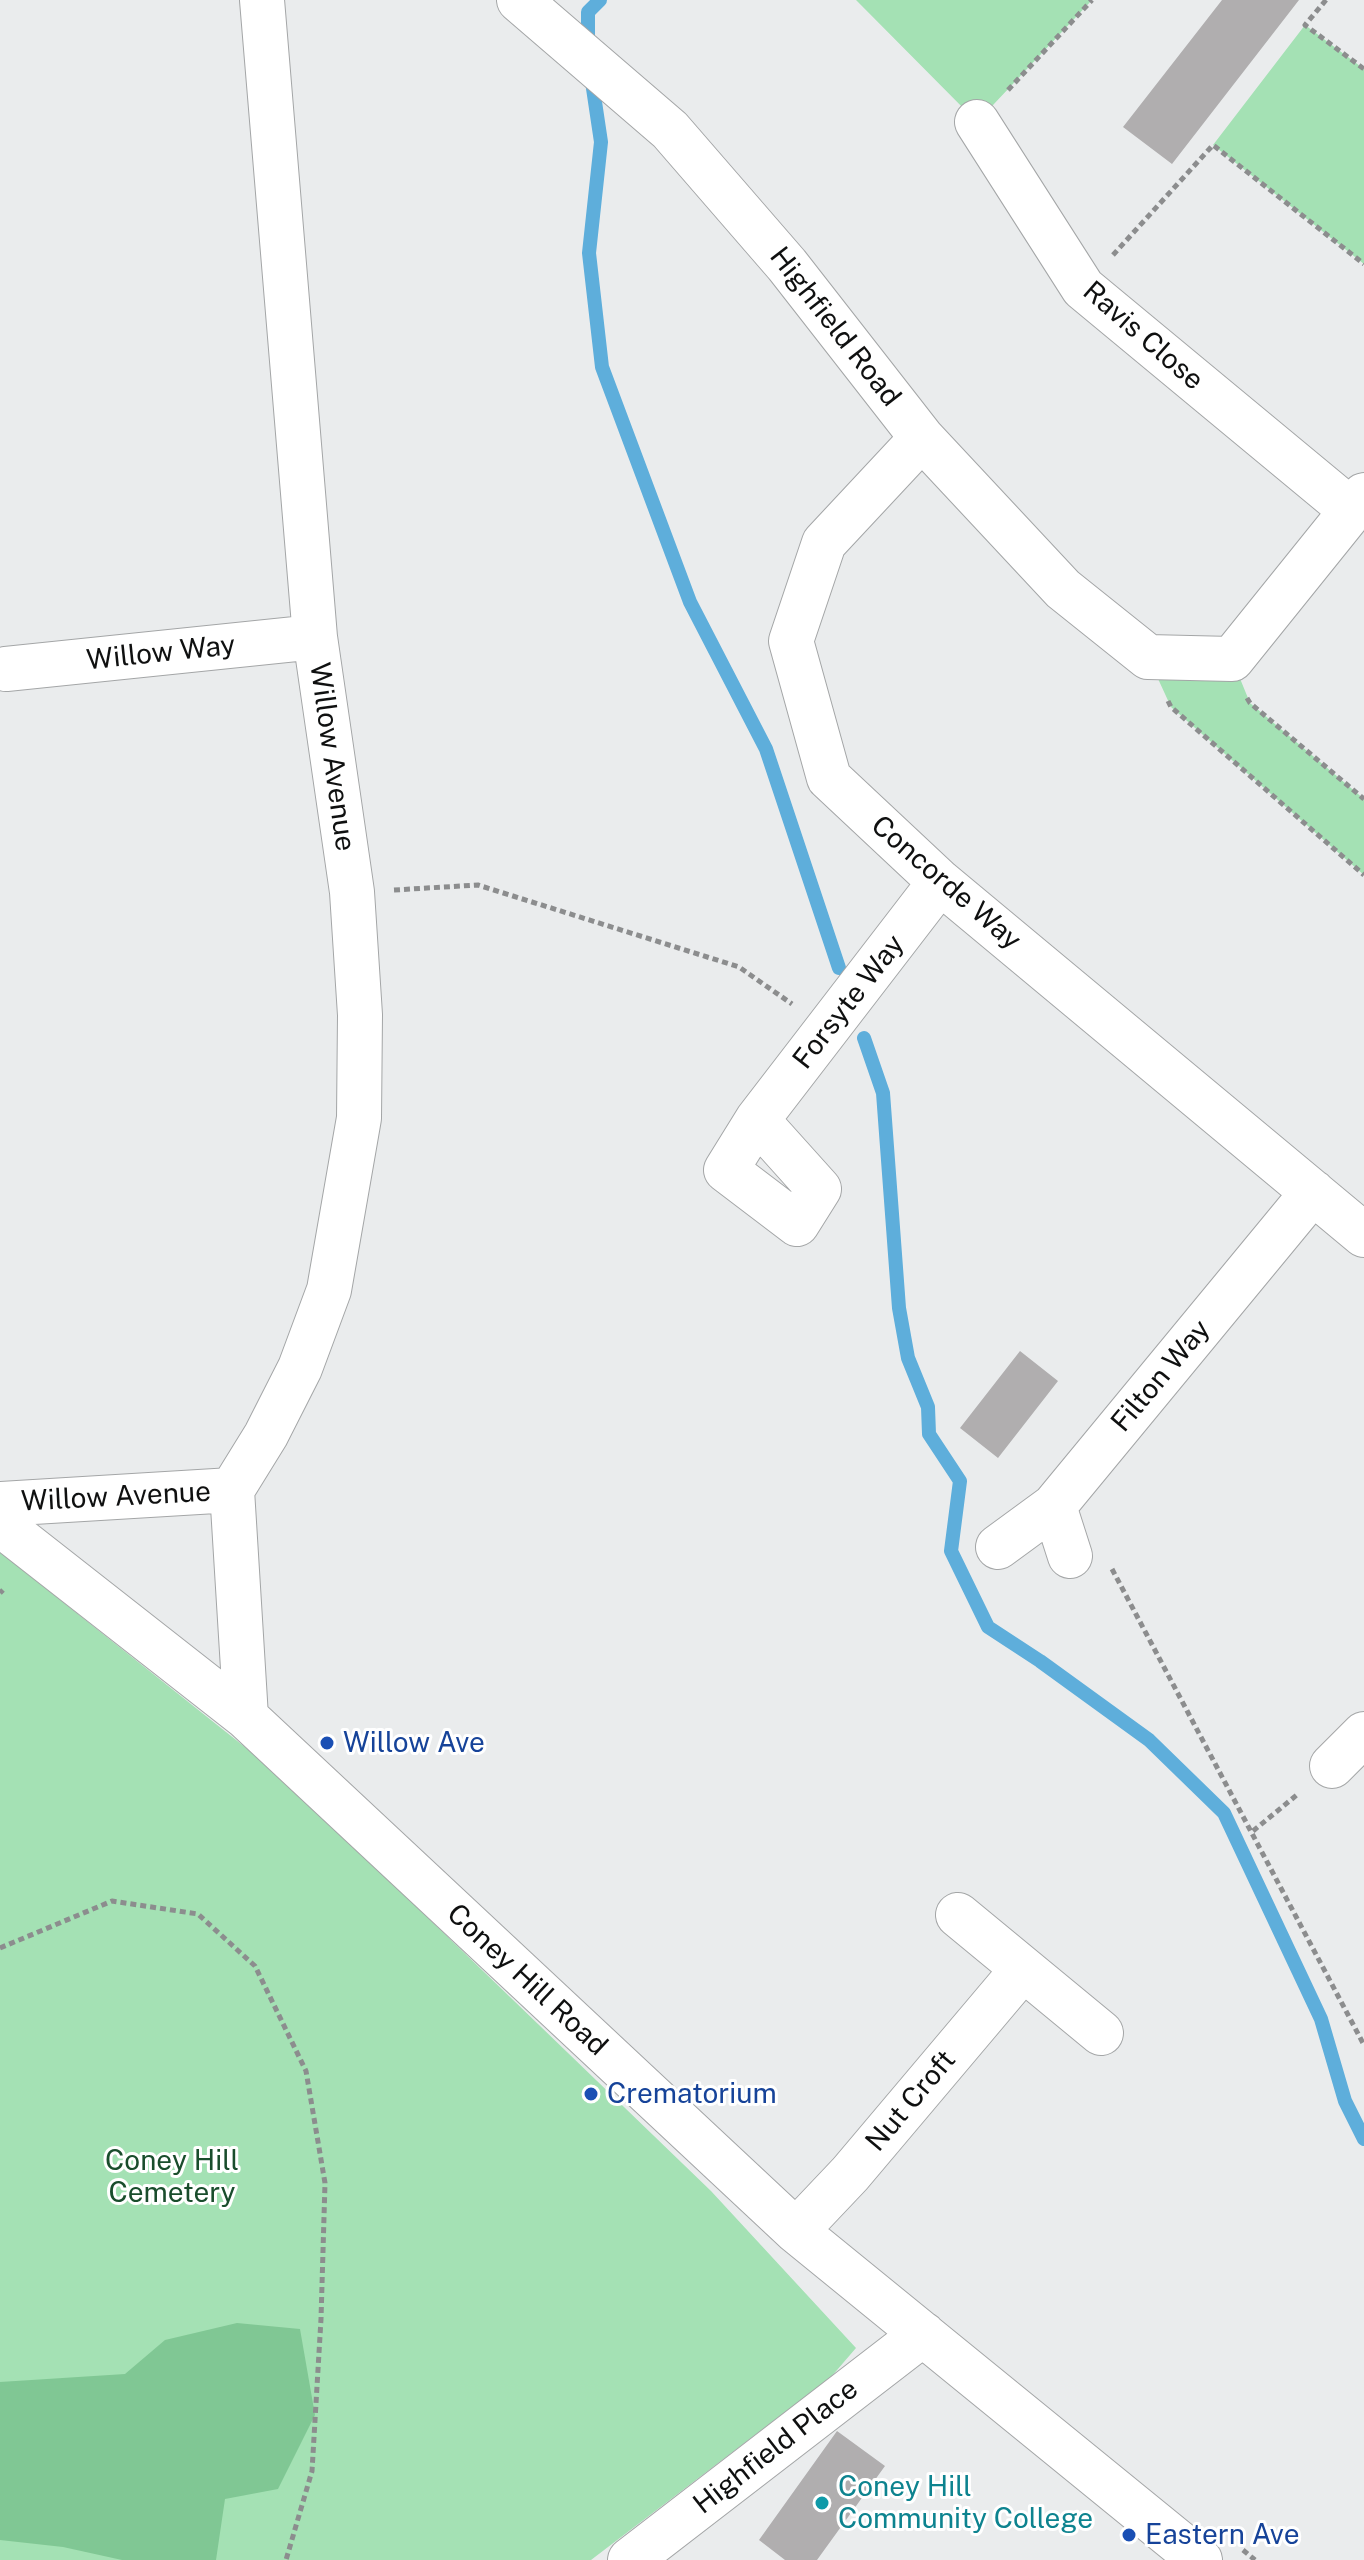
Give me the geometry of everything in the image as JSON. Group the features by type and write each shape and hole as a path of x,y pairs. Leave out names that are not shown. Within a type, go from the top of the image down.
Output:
{"street":[{"name":"Willow Avenue","path":"246,1717 232,1490 266,1435 300,1368 329,1290 359,1118 360,1015 352,892 315,637 262,0"},
{"name":"Highfield Road","path":"529,9 670,130 787,265 922,438 1063,589 1148,657"},
{"name":"Ravis Close","path":"977,122 1083,288 1358,503"},
{"name":"Concorde Way","path":"922,438 824,543 791,641 829,778 940,882 1364,1235"},
{"path":"1148,657 1232,659 1358,503"},
{"name":"Willow Way","path":"6,669 315,637"},
{"name":"Forsyte Way","path":"757,1120 940,882"},
{"name":"Filton Way","path":"998,1547 1054,1506 1313,1192"},
{"name":"Willow Avenue","path":"0,1504 232,1490"},
{"path":"1054,1506 1070,1556"},
{"name":"Coney Hill Road","path":"0,1524 246,1717 796,2231 1200,2560"},
{"path":"1332,1766 1364,1734"},
{"path":"958,1915 1101,2033"},
{"name":"Nut Croft","path":"796,2231 850,2174 1023,1969"},
{"name":"Highfield Place","path":"630,2560 923,2334"}],"path":[{"path":"977,122 1092,0"},
{"path":"1326,0 1305,25 1364,69"},
{"path":"1083,288 1213,145 1364,264"},
{"path":"1148,657 1171,707 1364,875"},
{"path":"1232,659 1250,703 1364,799"},
{"path":"352,892 478,885 739,967 828,1031"},
{"path":"1070,1556 1101,1549 1364,2045"},
{"path":"1253,1831 1332,1766"},
{"path":"0,1948 112,1901 198,1914 255,1966 306,2071 325,2183 321,2319 312,2471 286,2560"}],"green space":[{"path":"856,0 1092,0 977,122"},
{"path":"1305,25 1364,69 1364,264 1213,145"},
{"path":"1148,657 1232,659 1250,703 1364,799 1364,875 1171,707"},
{"name":"Coney Hill Cemetery","path":"0,1552 280,1775 711,2191 856,2348 831,2377 591,2560 0,2560"},
{"path":"237,2323 300,2329 315,2415 278,2489 225,2499 216,2560 122,2560 63,2547 0,2540 0,2382 125,2374 165,2340"}],"building":[{"path":"1222,0 1299,0 1172,164 1123,127"},
{"path":"1020,1351 1058,1381 998,1458 960,1428"},
{"name":"Coney Hill Community College","path":"837,2431 885,2466 817,2560 785,2560 759,2540"}],"waterway":[{"path":"588,47 588,12 600,0"},
{"path":"591,75 601,142 589,253 602,367 690,602 766,749 839,968"},
{"path":"864,1038 883,1093 899,1308 908,1358 928,1407 929,1434 960,1481 951,1551 988,1627 1149,1740 1224,1813 1321,2019 1345,2101 1364,2139"}],"place":[{"name":"Willow Ave","path":"327,1743"},
{"name":"Crematorium","path":"591,2094"},
{"name":"Coney Hill Community College","path":"822,2503"},
{"name":"Eastern Ave","path":"1129,2535"}]}
